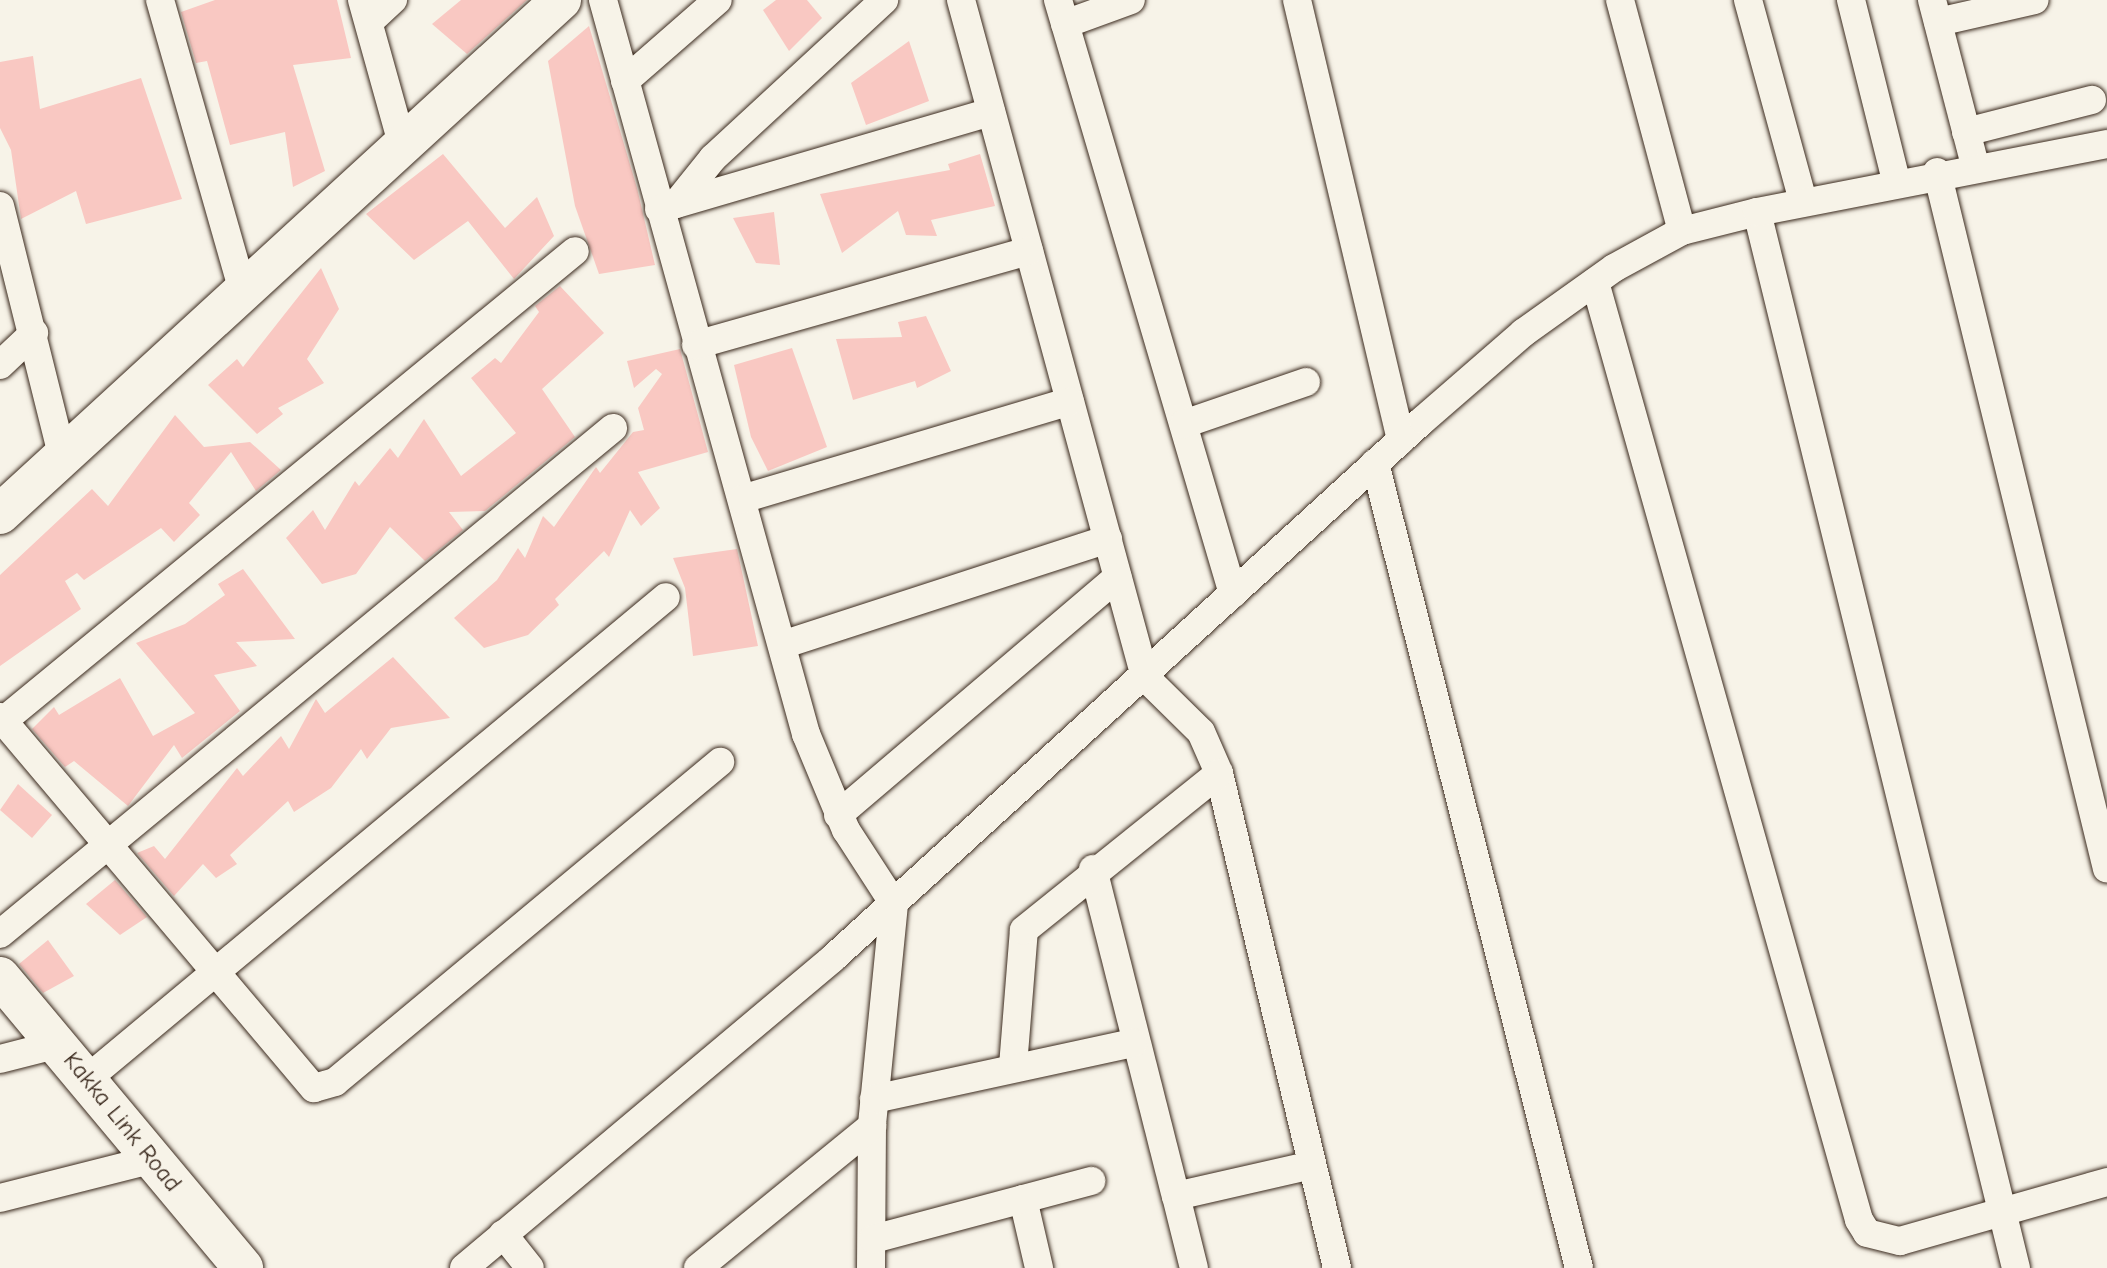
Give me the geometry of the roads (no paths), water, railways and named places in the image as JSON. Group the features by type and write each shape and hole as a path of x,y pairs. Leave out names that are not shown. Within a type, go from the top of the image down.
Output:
{"street":[{"path":"160,0 242,288"},
{"path":"393,0 366,11 401,140"},
{"path":"0,514 401,140 561,0"},
{"path":"603,0 625,81 668,207 696,345 782,645 838,815 894,904 873,1113 871,1268"},
{"path":"625,81 718,0"},
{"path":"668,207 713,158 884,0"},
{"path":"961,0 1145,677 1201,732 1219,773 1337,1268"},
{"path":"1131,0 1062,12 1233,594"},
{"path":"1297,0 1401,440"},
{"path":"1620,0 1682,231"},
{"path":"1748,0 1803,201"},
{"path":"1851,0 1896,180"},
{"path":"1975,165 1935,11 2035,0"},
{"path":"1966,132 2092,100"},
{"path":"668,207 991,112"},
{"path":"464,1268 894,904 1375,463 1523,333 1595,282 1682,231 1896,180 2107,144"},
{"path":"1937,172 2107,869"},
{"path":"1757,212 2016,1268"},
{"path":"2,222 34,333 62,455"},
{"path":"575,251 1,719 102,846 305,1086 329,1086 720,762"},
{"path":"696,345 1029,251"},
{"path":"1595,282 1859,1220 1867,1233 1900,1241 2107,1182"},
{"path":"0,365 34,333"},
{"path":"1184,424 1306,382"},
{"path":"742,499 1070,401"},
{"path":"0,934 102,846 613,428"},
{"path":"1375,463 1579,1268"},
{"path":"782,645 1108,539"},
{"path":"838,815 1118,577"},
{"path":"87,1079 666,597"},
{"path":"1013,1066 1024,930 1093,869 1219,773"},
{"path":"1093,869 1133,1043 1194,1268"},
{"name":"Kakka Link Road","path":"0,977 243,1268"},
{"path":"698,1268 873,1113 1013,1066 1133,1043"},
{"path":"0,1059 59,1044"},
{"path":"0,1198 150,1160"},
{"path":"1176,1196 1312,1165"},
{"path":"873,1239 1091,1181"},
{"path":"1023,1199 1039,1268"},
{"path":"503,1234 530,1268"}]}
